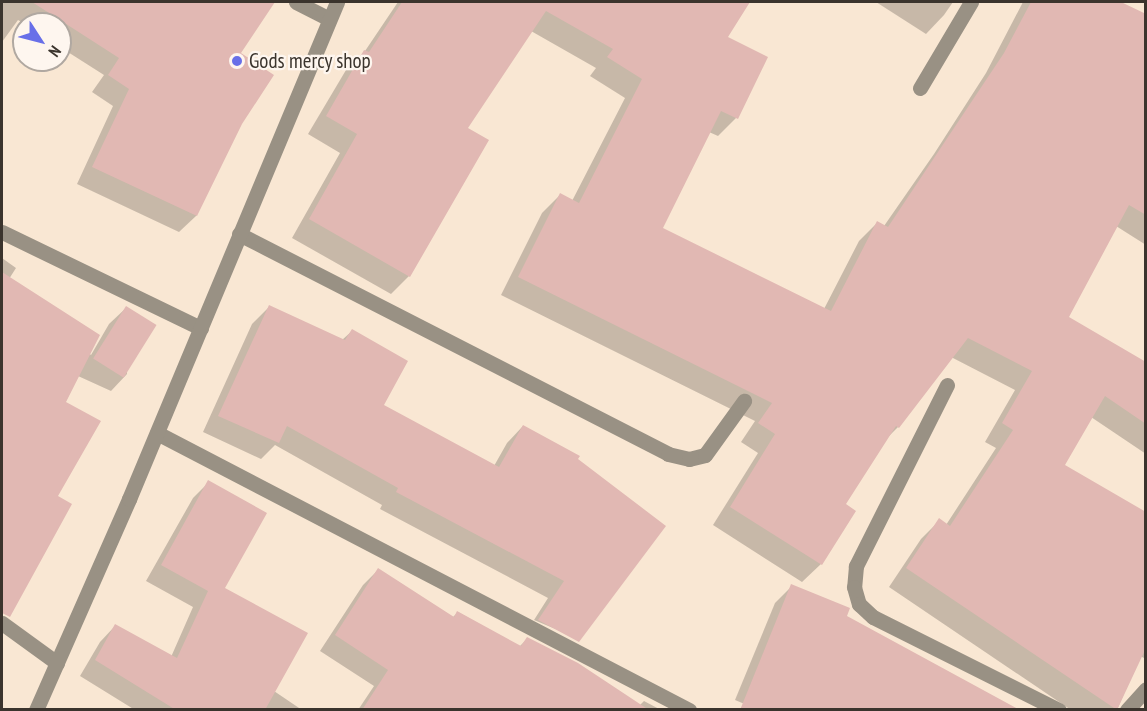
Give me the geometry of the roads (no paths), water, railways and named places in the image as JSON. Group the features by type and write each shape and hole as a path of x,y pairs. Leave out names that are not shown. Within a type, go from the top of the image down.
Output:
{"street":[{"path":"296,2 329,19"},
{"path":"36,710 157,433 337,2"},
{"path":"920,88 971,2"},
{"path":"2,232 201,328"},
{"path":"240,234 668,454 689,459 705,455 744,401"},
{"path":"947,385 856,566 854,587 859,604 873,617 1059,710"},
{"path":"157,433 689,710"},
{"path":"2,623 57,663"},
{"path":"1127,710 1146,689"}],"place":[{"name":"Gods mercy shop","path":"237,61"}]}
